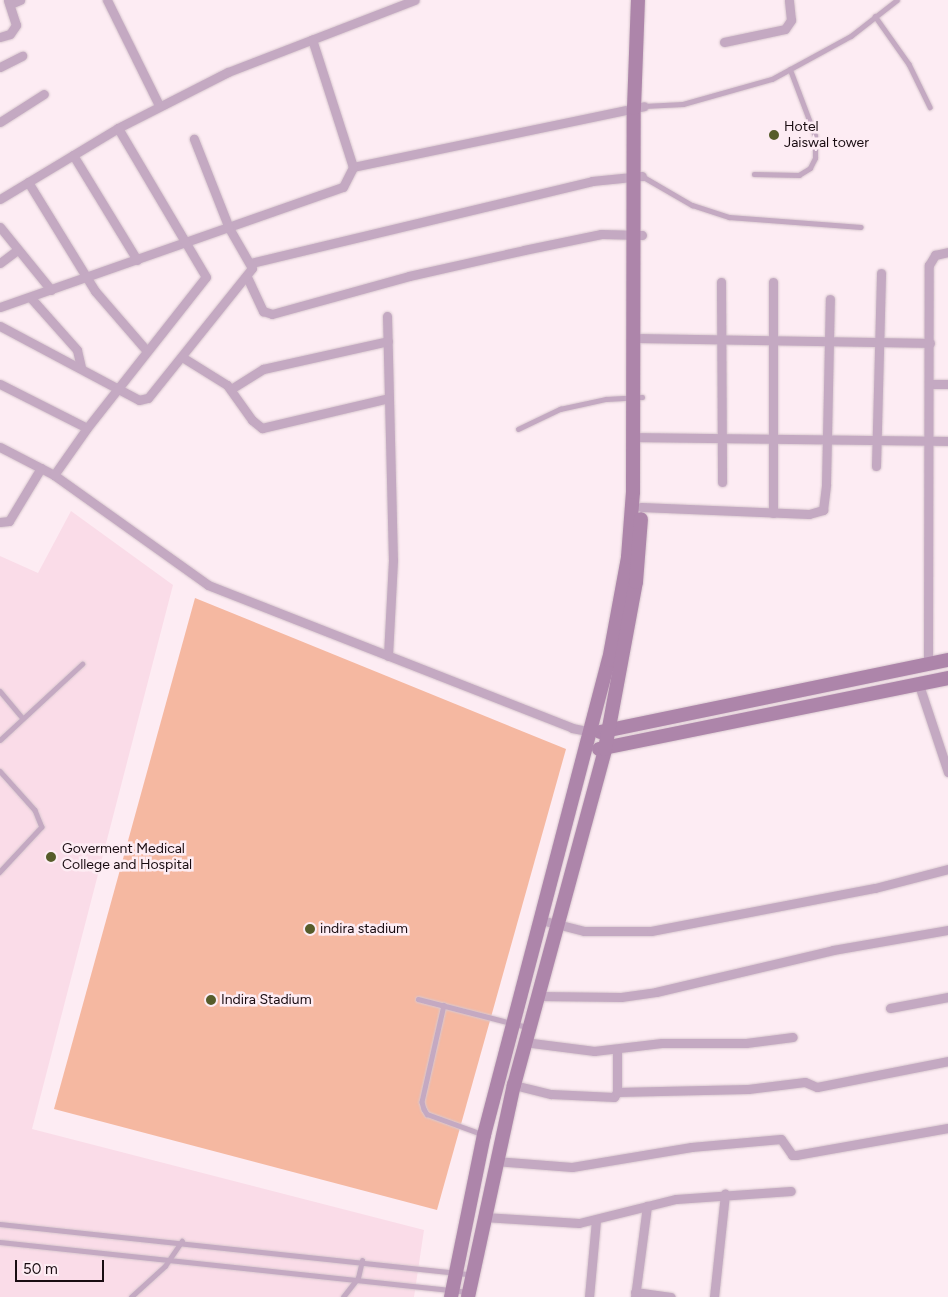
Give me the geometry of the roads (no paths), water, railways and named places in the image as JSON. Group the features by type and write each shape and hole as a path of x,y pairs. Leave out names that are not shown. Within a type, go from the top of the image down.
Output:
{"street":[{"path":"0,37 10,34 16,25 9,2 20,0"},
{"path":"107,0 159,105"},
{"path":"1,196 159,105 228,72 415,0"},
{"path":"469,1294 495,1161 524,1042 605,749 636,582 641,507 638,437 639,107 645,30 639,17 638,0"},
{"path":"724,42 784,29 791,20 789,0"},
{"path":"0,306 337,190 347,183 353,167 312,39"},
{"path":"0,67 22,56"},
{"path":"0,122 44,94"},
{"path":"353,167 639,107"},
{"path":"54,475 87,428 205,281 204,272 118,128"},
{"path":"194,139 229,228 251,263"},
{"path":"73,155 137,260"},
{"path":"251,263 592,181 638,176"},
{"path":"28,182 85,278 106,307 147,351"},
{"path":"0,227 51,290"},
{"path":"246,277 263,311 272,314 459,264 601,234 638,235"},
{"path":"638,235 642,338 638,397"},
{"path":"0,263 17,250"},
{"path":"928,665 929,265 935,255 948,252"},
{"path":"0,326 144,401 246,277 251,263"},
{"path":"876,466 877,342 880,273"},
{"path":"721,282 722,482"},
{"path":"773,282 771,340 773,513"},
{"path":"30,297 76,350 81,367"},
{"path":"641,507 809,514 823,510 828,439 830,299"},
{"path":"387,316 393,560 388,656"},
{"path":"642,338 930,343"},
{"path":"231,390 263,369 388,341"},
{"path":"182,357 220,379 231,390 256,426 262,428 389,398"},
{"path":"0,384 87,428"},
{"path":"930,384 948,384"},
{"path":"638,437 948,441"},
{"path":"452,1293 484,1135 592,732 628,557 638,437"},
{"path":"0,447 54,475 208,586 572,728 592,732 608,732 948,660"},
{"path":"0,522 9,521 41,468"},
{"path":"587,750 605,749 948,678"},
{"path":"919,685 947,768"},
{"path":"541,920 584,930 651,931 875,888 948,869"},
{"path":"538,996 621,997 656,992 833,950 948,930"},
{"path":"890,1008 948,997"},
{"path":"524,1042 578,1051 617,1049 662,1043 746,1042 793,1037"},
{"path":"617,1049 617,1092"},
{"path":"514,1085 576,1097 610,1098 617,1092 748,1089 805,1082 817,1087 948,1060"},
{"path":"495,1161 572,1167 691,1147 781,1139 792,1155 796,1155 948,1128"},
{"path":"484,1217 558,1223 596,1220 647,1206 725,1194 791,1191"},
{"path":"714,1297 725,1194"},
{"path":"647,1206 635,1295 671,1297"},
{"path":"589,1297 596,1220"}],"lane":[{"path":"639,107 684,104 724,95 790,70 851,36 897,0"},
{"path":"876,16 910,64 930,107"},
{"path":"754,174 799,175 810,168 815,158 813,128 790,70"},
{"path":"638,176 692,205 729,217 861,227"},
{"path":"518,429 560,409 638,397"},
{"path":"0,740 82,664"},
{"path":"0,691 23,718"},
{"path":"0,771 35,810 42,826 0,872"},
{"path":"418,999 528,1027"},
{"path":"444,1005 422,1102 424,1109 428,1114 484,1135"},
{"path":"0,1224 362,1260 473,1274"},
{"path":"131,1297 170,1259 182,1241"},
{"path":"0,1242 358,1278 469,1294"},
{"path":"344,1297 358,1278 362,1260"}],"place":[{"name":"Hotel Jaiswal tower","path":"774,135"},
{"name":"Goverment Medical College and Hospital","path":"51,857"},
{"name":"indira stadium","path":"310,929"},
{"name":"Indira Stadium","path":"211,1000"}]}
